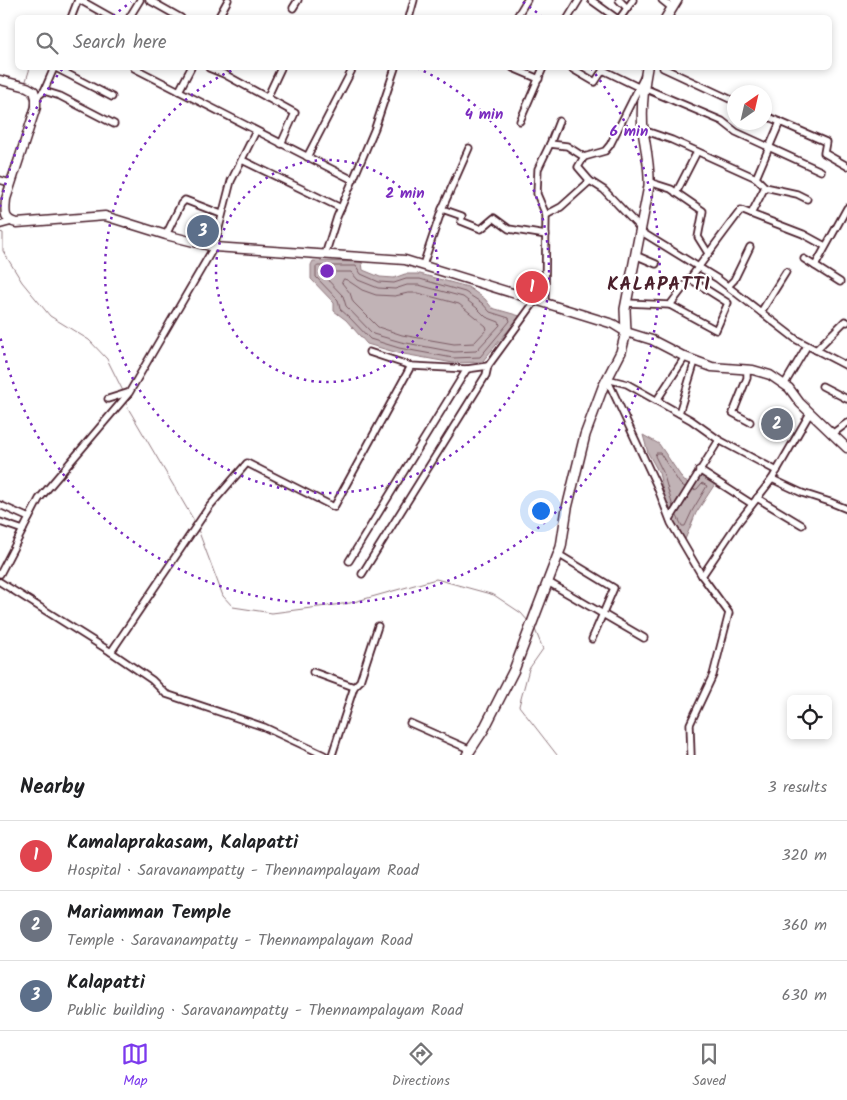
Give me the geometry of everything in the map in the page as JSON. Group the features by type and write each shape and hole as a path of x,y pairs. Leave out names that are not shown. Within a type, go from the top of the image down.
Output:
{"main road":[{"path":"668,15 675,4"},
{"path":"469,753 484,729 514,670 536,614 561,547 567,508 585,435 607,379 621,352 626,332 626,303 649,182 649,165 643,130 641,88 647,70"},
{"path":"0,80 34,91 36,98 36,107 6,182 6,223 105,216 166,235 214,247 405,260 474,283 541,301 613,324 626,332 652,340 685,357 712,367 747,369 770,375 789,388 810,414 847,448"}],"street":[{"path":"132,15 140,0"},
{"path":"149,0 175,15"},
{"path":"220,15 228,0"},
{"path":"293,8 298,0"},
{"path":"410,15 414,0"},
{"path":"518,15 527,0"},
{"path":"570,15 579,0"},
{"path":"591,0 612,15"},
{"path":"619,0 627,8"},
{"path":"622,15 633,0"},
{"path":"662,0 675,4"},
{"path":"73,15 80,1 106,15"},
{"path":"36,98 44,91 54,70"},
{"path":"59,70 112,97"},
{"path":"138,70 353,180"},
{"path":"179,91 190,70"},
{"path":"214,70 295,113 280,144"},
{"path":"224,74 227,70"},
{"path":"267,98 280,70"},
{"path":"308,157 352,70"},
{"path":"325,255 341,208 375,128 394,70"},
{"path":"518,70 539,79"},
{"path":"520,121 542,70"},
{"path":"574,70 595,82 603,70 641,88 722,121 736,132 821,171"},
{"path":"667,70 727,98"},
{"path":"641,88 610,145 605,151 584,157 578,167 590,181 604,190 640,230 728,286 796,340 847,366"},
{"path":"44,91 66,99 114,124"},
{"path":"772,118 826,142 824,153 847,166"},
{"path":"362,574 486,375 488,366 541,301 546,215 537,194 538,169 559,121"},
{"path":"756,178 780,122"},
{"path":"643,130 672,140 756,178 765,187 797,194 807,199"},
{"path":"0,574 39,499 128,393 214,247 231,181 256,131"},
{"path":"550,144 567,146 584,157"},
{"path":"423,265 442,209 469,148"},
{"path":"676,193 696,152"},
{"path":"242,160 341,208"},
{"path":"546,215 561,207 590,181"},
{"path":"649,182 676,193 704,211 698,236 708,253"},
{"path":"751,214 765,187"},
{"path":"166,235 181,204 185,200 221,214"},
{"path":"815,266 847,208"},
{"path":"442,209 462,216 461,221 481,229 494,218 509,228 546,235"},
{"path":"670,305 741,210 803,234 826,246"},
{"path":"728,286 734,280 750,247"},
{"path":"635,255 656,264"},
{"path":"804,259 840,282"},
{"path":"761,312 786,272"},
{"path":"626,303 670,305 716,330 728,303 690,279"},
{"path":"816,350 846,320"},
{"path":"784,384 807,346"},
{"path":"369,352 411,366 467,368 488,366"},
{"path":"657,400 685,357"},
{"path":"679,413 695,361"},
{"path":"111,652 203,516 247,463 334,507 411,366"},
{"path":"349,561 467,368"},
{"path":"747,369 747,378 733,413 750,422"},
{"path":"607,379 627,384 657,400 720,440 777,471"},
{"path":"607,379 656,484 670,519 702,576 729,613 712,675 690,724 691,755"},
{"path":"822,386 847,399"},
{"path":"108,399 128,393"},
{"path":"702,576 752,504 772,479 810,414"},
{"path":"832,434 847,423"},
{"path":"670,519 699,470 720,440"},
{"path":"699,470 752,504"},
{"path":"772,479 802,493 847,509"},
{"path":"757,498 802,525"},
{"path":"0,505 29,518"},
{"path":"0,522 23,530"},
{"path":"558,554 614,588 604,615 592,639"},
{"path":"0,582 111,652 152,680 166,694 264,727 324,755"},
{"path":"548,582 644,638"},
{"path":"332,755 354,687 360,681 378,626"},
{"path":"313,672 354,687"},
{"path":"410,722 469,753"}],"water":[{"path":"313,261 362,262 363,270 380,277 394,278 405,274 420,274 468,287 485,299 492,308 520,316 482,362 453,363 398,353 367,344 346,320 334,311 334,303 311,279 311,265"},
{"path":"643,435 659,444 684,481 694,485 701,475 715,484 696,513 684,542 666,504 659,473 648,453"}],"waterway":[{"path":"76,15 80,3"},
{"path":"25,84 29,70"},
{"path":"6,180 21,140 32,101 25,90"},
{"path":"0,219 5,184"},
{"path":"0,232 3,233 3,251 22,282 50,316 89,340 107,359 123,391"},
{"path":"126,399 128,408 196,524"},
{"path":"197,527 223,596 233,607 272,613 350,603 436,579 494,595 521,613 528,621"},
{"path":"534,627 543,649 529,669 519,706 557,755"}],"place":[{"name":"Kalapatti","path":"203,231"},
{"name":"Kamalaprakasam, Kalapatti","path":"532,287"},
{"name":"Mariamman Temple","path":"777,424"}],"district":[{"name":"KALAPATTI","path":"659,283"}]}
